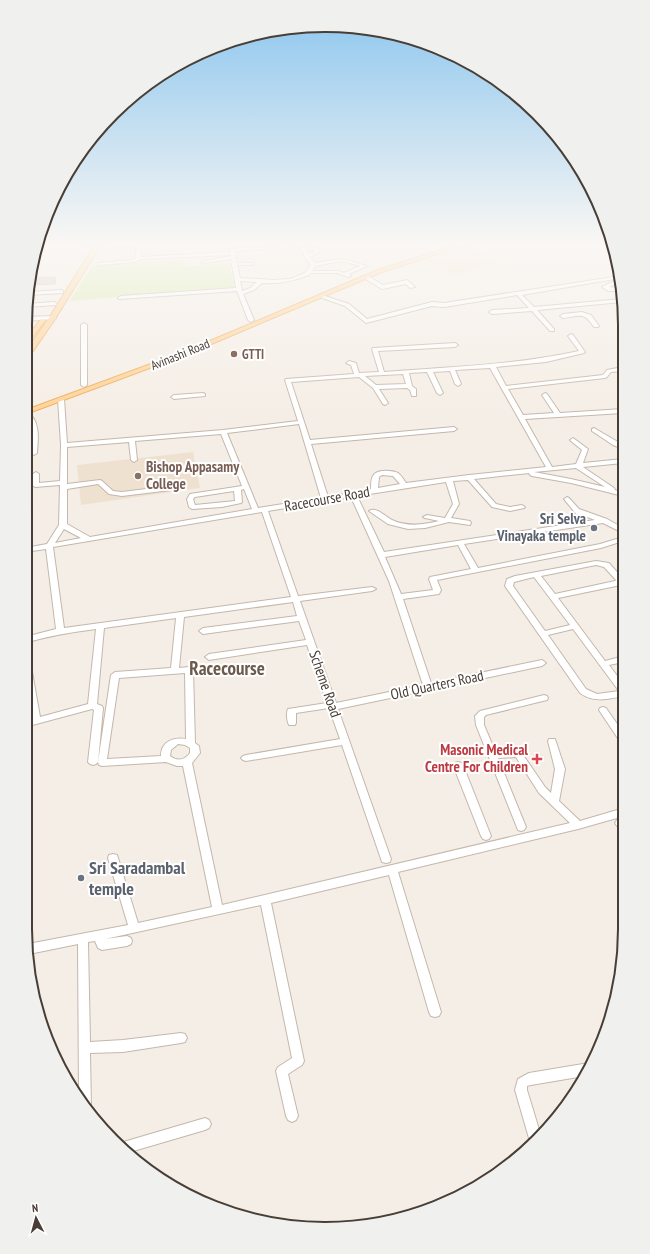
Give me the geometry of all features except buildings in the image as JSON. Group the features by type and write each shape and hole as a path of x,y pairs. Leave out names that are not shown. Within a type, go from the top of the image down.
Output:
{"main road":[{"path":"32,347 63,302"},
{"name":"Avinashi Road","path":"32,404 178,350 294,302"},
{"name":"Avinashi Road","path":"32,411 188,352 307,302"},
{"path":"32,334 54,304"}],"street":[{"path":"243,302 251,320"},
{"path":"339,302 347,304 366,321 432,304 444,305 467,302"},
{"path":"526,302 552,330"},
{"path":"492,312 607,302"},
{"path":"33,305 54,304"},
{"path":"563,316 582,314 589,316 596,326"},
{"path":"32,319 53,318"},
{"path":"84,325 84,385"},
{"path":"325,499 288,380 492,366 546,360 582,352 571,336"},
{"path":"382,374 375,349 455,345"},
{"path":"349,363 354,364 358,375 375,387 385,402"},
{"path":"492,366 550,468"},
{"path":"452,369 458,384"},
{"path":"429,370 440,393"},
{"path":"505,388 520,385 589,379 605,376 609,371 618,370"},
{"path":"406,372 408,386"},
{"path":"375,387 408,386 413,389 414,395"},
{"path":"174,397 203,395"},
{"path":"545,395 558,415"},
{"path":"60,631 49,546 64,525 64,445 61,399"},
{"path":"522,417 618,411"},
{"path":"64,445 223,432 301,422"},
{"path":"32,423 36,431 34,450 32,450"},
{"path":"308,442 454,429"},
{"path":"594,430 606,436 612,444 618,446"},
{"name":"Scheme Road","path":"223,432 246,487 260,510 295,599 386,859"},
{"path":"132,439 134,460"},
{"path":"572,440 585,449 578,467 618,492"},
{"name":"Racecourse Road","path":"32,549 404,486 550,468 578,467 618,463"},
{"path":"374,491 376,476 379,473 397,474 404,486"},
{"path":"513,473 542,475 618,493"},
{"path":"36,474 35,485 64,485 100,482 111,493 122,494 179,486"},
{"path":"469,477 494,506 510,509 522,507"},
{"path":"373,511 384,520 403,527 429,526 447,520 456,504 449,480"},
{"path":"237,489 240,502 192,507 190,499 192,495 246,487"},
{"path":"353,494 381,555 398,597 428,686"},
{"path":"567,499 584,523"},
{"path":"575,510 604,520 618,528"},
{"path":"427,517 467,523"},
{"path":"381,555 604,520"},
{"path":"64,525 88,539"},
{"path":"398,597 436,592 433,579 601,546 618,541"},
{"path":"460,543 476,570"},
{"path":"618,578 606,564 596,563 536,574 510,581 509,586 583,691 589,696 599,698 618,693"},
{"path":"536,574 618,684"},
{"path":"553,597 618,583"},
{"path":"32,637 100,625 372,589"},
{"path":"175,671 180,614"},
{"path":"203,631 302,618"},
{"path":"92,706 100,625"},
{"path":"542,634 575,626"},
{"path":"209,656 310,642"},
{"path":"603,664 618,660"},
{"name":"Old Quarters Road","path":"292,723 291,711 332,706 542,662"},
{"path":"167,759 165,753 166,749 172,743 182,741 191,744 195,749 195,753 191,759 177,763 167,759 102,763 115,675 189,670 191,744"},
{"path":"32,697 36,721"},
{"path":"521,827 480,725 479,716 483,713 544,698"},
{"path":"32,722 92,706 99,708 93,762"},
{"path":"603,710 618,732"},
{"path":"246,758 345,741"},
{"path":"552,741 560,769 554,802"},
{"path":"492,755 518,754 542,790 578,825"},
{"path":"187,761 218,910"},
{"path":"458,765 486,836"},
{"path":"33,948 134,929 264,900 578,825 618,814"},
{"path":"113,858 134,929"},
{"path":"392,869 435,1012"},
{"path":"264,900 298,1061 282,1071 292,1116"},
{"path":"98,935 102,944 127,941"},
{"path":"83,938 85,1097"},
{"path":"84,1048 123,1046 181,1038"},
{"path":"534,1134 521,1090 522,1083 529,1079 582,1070"},
{"path":"129,1146 205,1124"}],"shaded area":[{"name":"Bishop Appasamy College","path":"193,452 200,488 81,505 77,465"}],"place":[{"name":"GTTI","path":"234,354"},
{"name":"Bishop Appasamy College","path":"138,476"},
{"name":"Sri Selva Vinayaka temple","path":"594,528"},
{"name":"Masonic Medical Centre For Children","path":"537,759"},
{"name":"Sri Saradambal temple","path":"81,878"}],"district":[{"name":"Racecourse","path":"227,668"}]}
